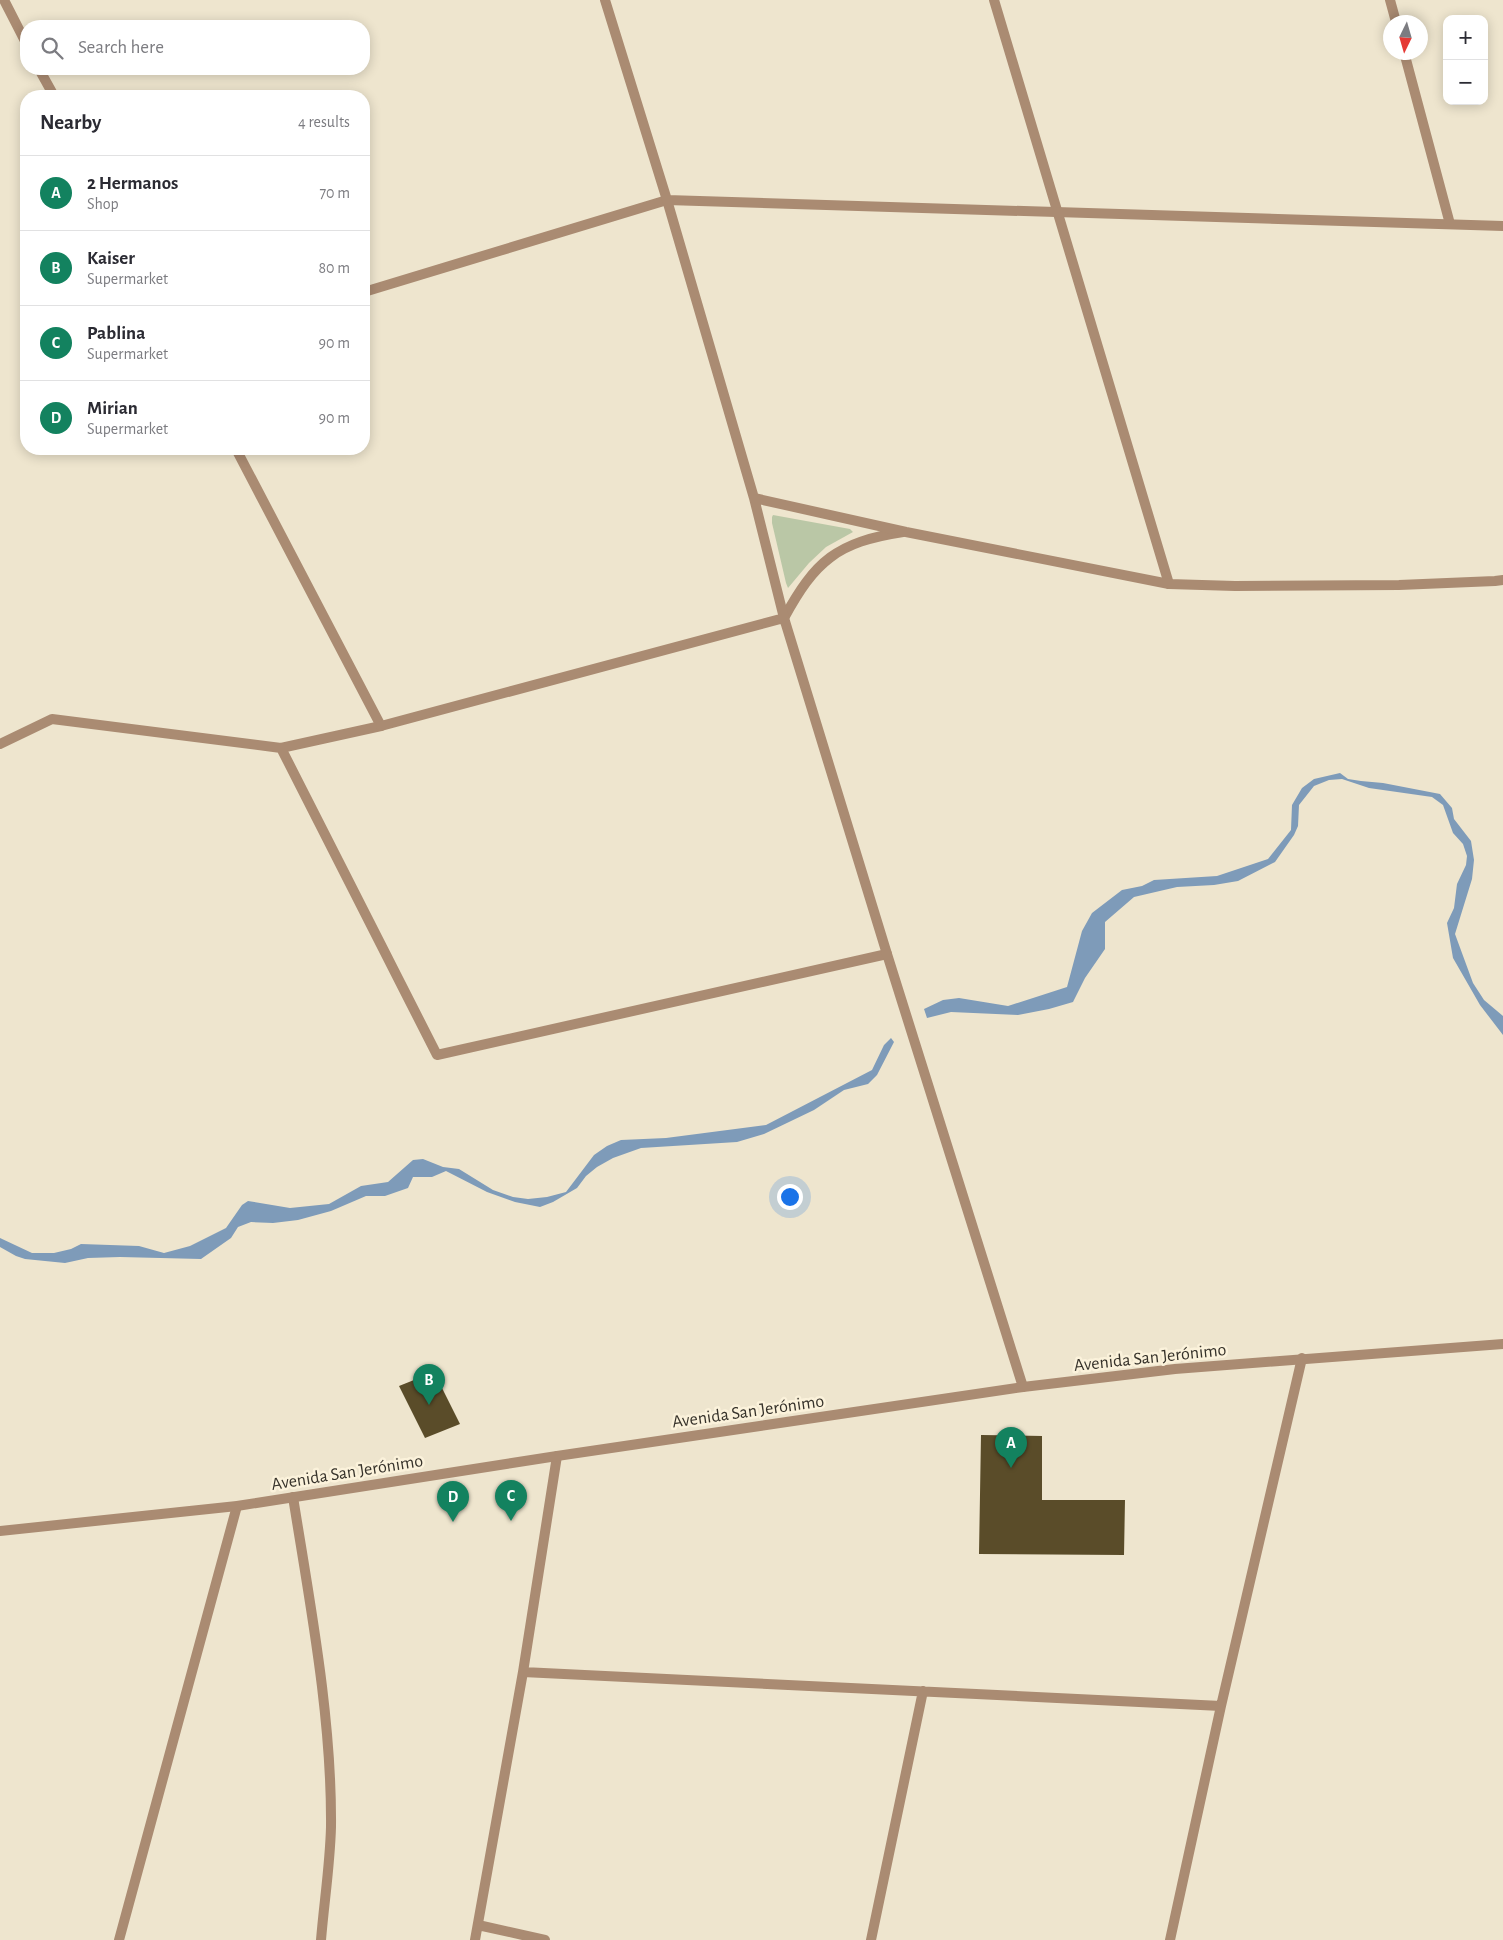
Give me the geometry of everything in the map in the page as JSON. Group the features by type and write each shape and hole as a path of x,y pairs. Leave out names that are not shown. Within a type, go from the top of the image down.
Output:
{"street":[{"path":"4,0 20,31"},
{"path":"605,0 667,200 754,498 784,618 887,954 1024,1387"},
{"path":"994,0 1169,584"},
{"path":"1390,0 1394,15"},
{"path":"1406,60 1450,224"},
{"path":"42,75 51,90"},
{"path":"370,290 667,200 1503,226"},
{"path":"239,455 381,726"},
{"path":"754,498 906,532 1169,584 1235,586 1389,585 1495,582 1503,580"},
{"path":"0,744 52,719 281,748 381,726 784,618 800,590 826,560 851,544 878,536 906,532"},
{"path":"281,748 437,1055 887,954"},
{"name":"Avenida San Jerónimo","path":"0,1530 237,1506 557,1456 1024,1387 1174,1369 1503,1344"},
{"path":"1170,1940 1221,1706 1302,1358"},
{"path":"475,1940 523,1672 557,1456"},
{"path":"293,1497 319,1656 329,1765 331,1827 321,1940"},
{"path":"119,1940 237,1506"},
{"path":"523,1672 1221,1706"},
{"path":"871,1940 923,1692"},
{"path":"478,1926 545,1940"}],"green space":[{"path":"773,515 850,529 853,532 826,547 809,563 788,588 772,523"}],"water":[{"path":"1340,773 1348,779 1383,783 1440,794 1452,808 1454,819 1471,841 1474,860 1472,879 1455,934 1473,983 1484,1000 1503,1016 1503,1035 1480,1005 1453,958 1447,923 1454,908 1457,884 1466,865 1467,856 1463,844 1453,833 1443,805 1432,797 1369,788 1342,779 1329,780 1314,786 1299,805 1298,826 1275,862 1238,881 1214,885 1177,887 1134,897 1105,922 1105,949 1085,978 1073,1002 1018,1015 951,1012 927,1018 924,1009 943,1000 959,998 1008,1006 1067,987 1082,931 1092,913 1122,890 1142,886 1154,880 1217,876 1268,859 1291,830 1292,805 1302,788 1314,779"},
{"path":"891,1038 894,1042 877,1075 868,1084 844,1090 814,1110 764,1134 737,1142 641,1148 613,1158 597,1167 586,1176 577,1188 540,1207 515,1202 487,1192 446,1171 432,1177 413,1177 408,1188 385,1196 366,1196 331,1211 298,1220 273,1223 251,1222 238,1227 231,1238 201,1259 120,1257 88,1258 65,1263 25,1259 0,1247 0,1238 32,1253 54,1253 71,1249 81,1244 139,1246 164,1253 190,1246 226,1228 242,1205 248,1201 290,1208 329,1204 361,1186 388,1182 413,1160 423,1159 443,1167 459,1169 493,1190 513,1197 528,1199 547,1197 566,1192 594,1155 607,1146 621,1140 666,1138 766,1125 872,1070 884,1045"}],"building":[{"path":"434,1372 460,1424 425,1438 399,1386"},
{"path":"981,1435 1042,1436 1042,1500 1125,1500 1124,1555 979,1554"}],"place":[{"name":"Kaiser","path":"429,1405"},
{"name":"2 Hermanos","path":"1011,1468"},
{"name":"Pablina","path":"511,1521"},
{"name":"Mirian","path":"453,1522"}]}
